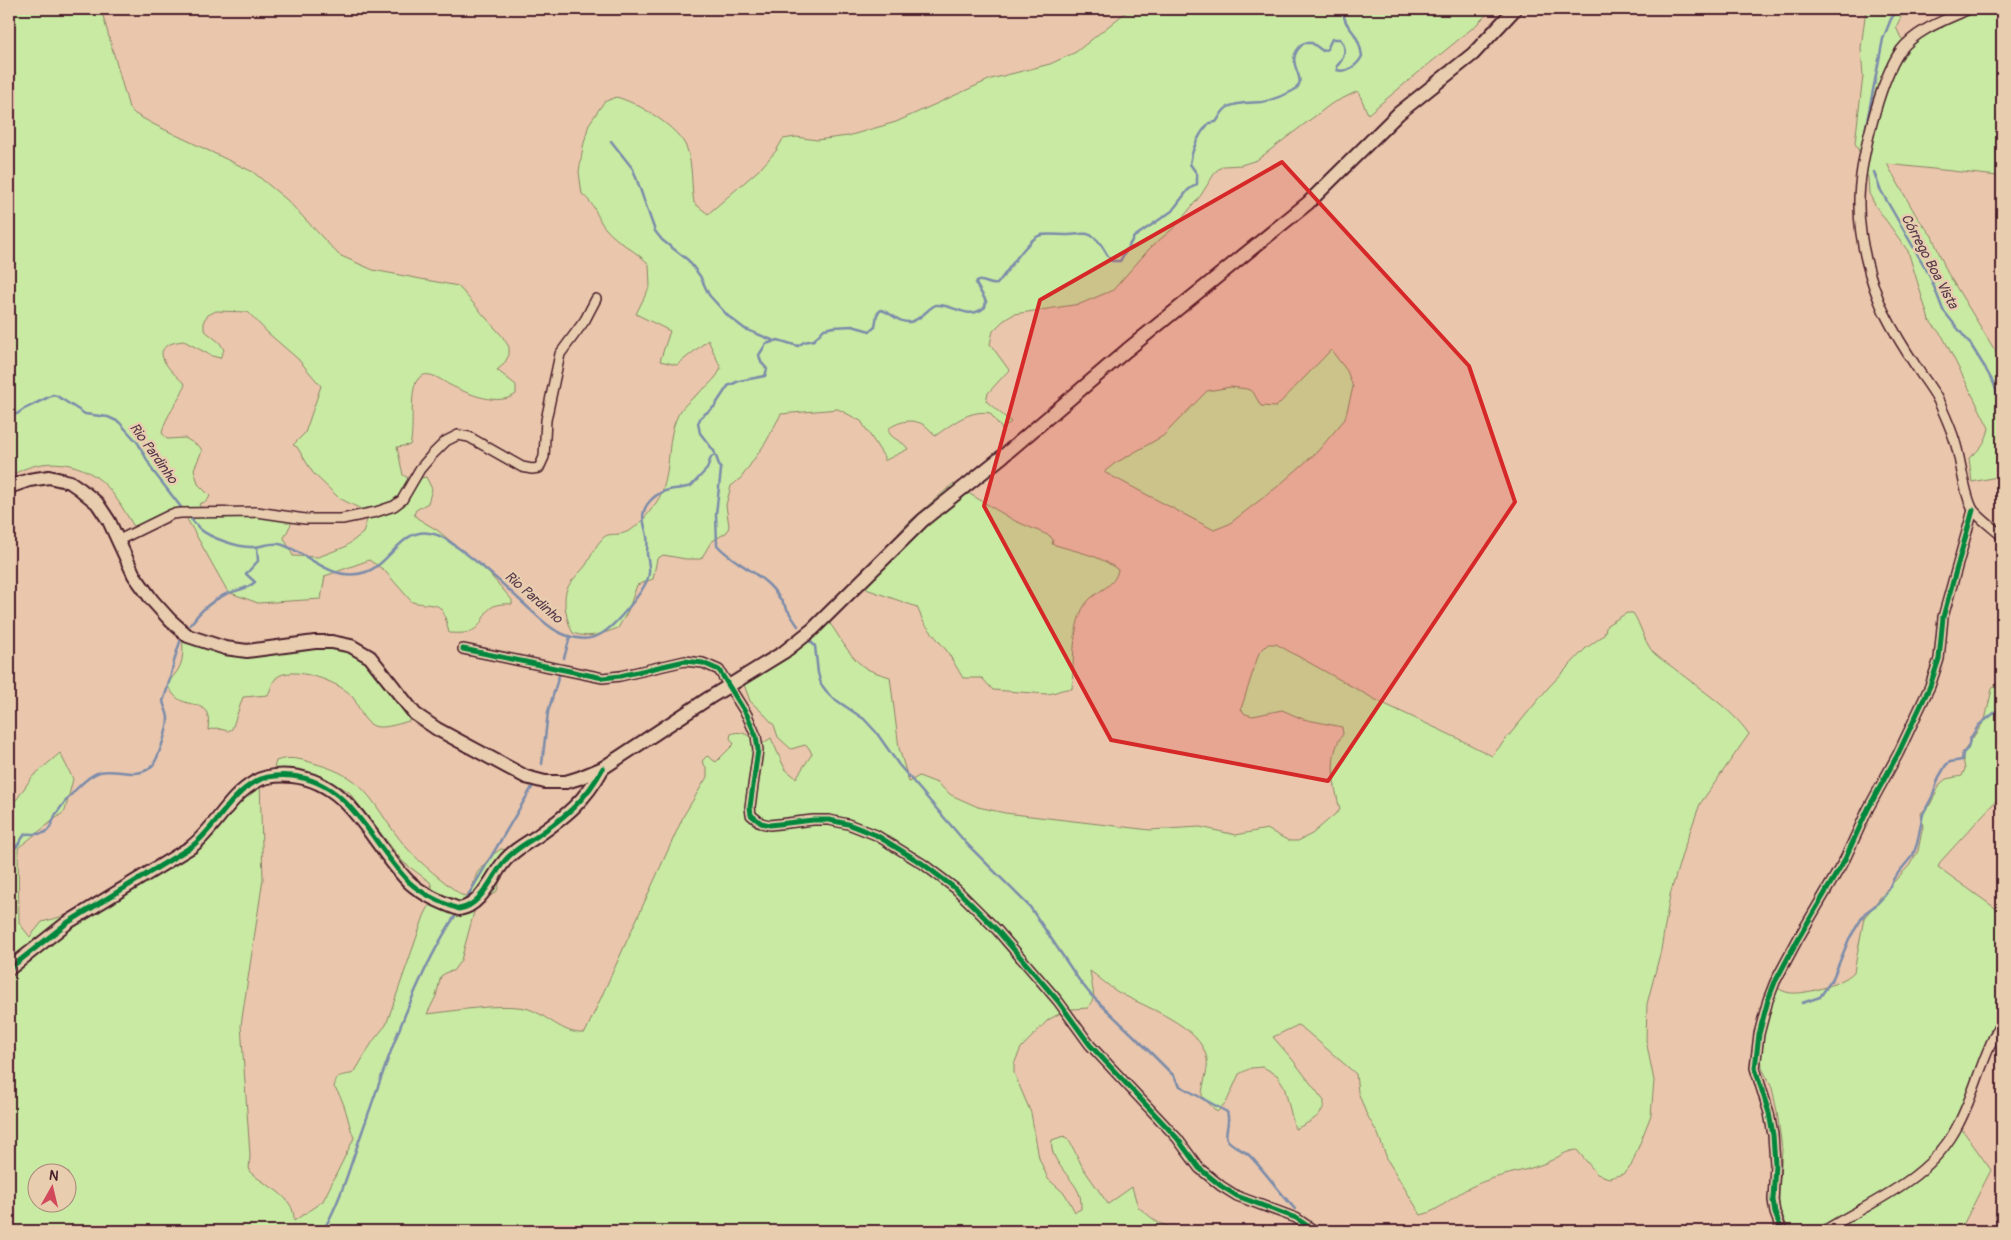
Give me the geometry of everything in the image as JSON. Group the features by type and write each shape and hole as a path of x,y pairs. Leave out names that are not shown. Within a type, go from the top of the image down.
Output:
{"main road":[{"path":"9,487 49,476 70,482 97,503 109,521 134,575 152,600 188,636 225,648 247,651 315,642 332,642 351,646 370,657 400,697 420,718 519,774 545,782 566,782 592,774 784,652 813,629 923,520 1002,456 1119,356 1308,203 1399,114 1473,54 1514,9"},
{"path":"9,969 67,923 202,839 230,804 248,787 262,779 287,776 301,777 315,781 330,789 346,802 395,868 411,884 436,899 459,909 471,905 480,896 504,861 515,851 576,807 588,794 603,768"}],"street":[{"path":"1969,9 1916,36 1897,58 1882,88 1872,125 1861,180 1858,207 1870,275 1884,313 1937,398 1949,425 1968,498 1973,510 2002,536"},
{"path":"117,541 172,514 257,512 305,519 342,519 376,512 394,506 402,500 420,469 432,455 446,441 458,435 470,437 522,467 539,468 544,458 546,420 560,354 585,320 596,299"},
{"path":"1782,1231 1775,1213 1773,1200 1775,1164 1773,1135 1769,1114 1755,1068 1759,1034 1766,1008 1782,969 1846,859 1868,809 1898,754 1930,686 1939,659 1944,617 1950,589 1973,510"},
{"path":"463,650 610,678 685,661 713,666 719,670 747,715 756,736 758,750 750,807 751,815 755,819 762,823 770,824 813,820 829,820 848,824 876,835 923,864 956,889 997,930 1058,1001 1090,1045 1177,1138 1199,1168 1220,1186 1237,1196 1296,1218 1315,1231"},
{"path":"1824,1231 1900,1188 1938,1156 1959,1123 1987,1052 2002,1021"}],"highlighted area":[{"path":"1282,162 1469,366 1515,502 1328,781 1111,740 984,506 1040,300"}],"green space":[{"path":"9,9 101,9 129,108 135,114 253,172 287,200 339,255 373,270 458,286 502,336 509,347 509,355 504,364 497,370 516,385 516,394 509,398 501,399 483,398 457,389 433,376 423,375 416,383 414,390 410,445 397,447 403,475 411,480 426,477 432,489 428,503 416,510 414,514 486,570 512,600 512,604 493,606 485,614 480,624 469,632 449,633 441,609 434,605 412,602 384,570 369,560 325,576 321,599 258,603 228,592 182,510 138,533 111,491 101,480 89,472 63,464 49,463 35,465 9,477","holes":["216,311 248,312 268,333 298,359 321,386 305,433 293,445 297,447 313,473 339,498 363,510 367,520 363,533 345,547 318,557 293,556 284,538 291,524 285,515 260,508 226,518 205,516 199,504 207,501 210,496 198,484 194,469 202,451 200,447 185,438 167,439 162,433 166,420 180,397 185,384 172,372 163,359 162,353 165,347 172,343 184,341 212,356 220,358 224,350 220,343 204,330 204,320 208,315"]},
{"path":"1130,9 1492,9 1475,26 1368,114 1358,91 1331,104 1257,160 1241,165 1223,166 1216,171 1201,195 1176,226 1151,247 1113,290 1080,304 1014,314 1003,321 993,331 990,344 1009,370 988,393 986,401 1011,422 1002,429 990,413 982,412 961,419 935,436 930,430 919,423 913,421 901,422 888,429 889,433 908,449 884,461 884,457 861,421 838,409 781,414 766,442 741,478 731,486 726,505 729,526 727,532 711,542 701,559 686,559 663,555 657,559 653,579 637,585 628,611 618,628 590,636 573,633 567,618 565,605 567,589 586,565 597,545 604,537 631,530 641,522 656,503 662,493 665,482 671,437 678,415 688,402 712,381 721,368 708,340 677,365 660,361 670,331 636,314 650,286 649,264 611,234 602,224 594,207 582,194 579,172 583,147 589,124 604,102 616,97 635,104 657,117 676,133 683,141 689,155 694,203 708,214 761,168 776,151 783,139 796,137 817,140 848,136 896,122 991,79 1050,64 1076,52"},
{"path":"1866,9 1905,9 1896,27 1901,38 1910,45 1929,30 1976,9 2002,9 2002,128 1996,141 1998,176 1887,164 1917,217 1932,236 1947,272 2002,362 2002,476 1972,482 1969,458 1982,445 1989,428 1943,337 1929,320 1908,251 1875,205 1869,193 1868,177 1862,166 1863,160 1855,143 1863,76 1861,48"},
{"path":"1331,350 1347,371 1353,387 1345,419 1317,452 1277,487 1229,524 1214,530 1104,472 1114,464 1163,436 1207,391 1231,387 1247,389 1253,392 1261,406 1276,407"},
{"path":"953,484 1015,521 1050,536 1053,540 1052,544 1095,557 1118,570 1110,584 1087,602 1078,620 1073,656 1072,689 1047,694 993,690 982,678 963,678 947,651 924,623 917,607 869,590 853,582 910,521"},
{"path":"1627,613 1633,613 1646,642 1654,654 1725,708 1749,734 1700,804 1670,895 1661,950 1647,1004 1646,1040 1654,1081 1651,1115 1631,1166 1623,1174 1609,1178 1597,1174 1577,1150 1565,1153 1539,1166 1480,1183 1464,1190 1434,1210 1421,1215 1388,1161 1378,1134 1366,1113 1358,1092 1356,1074 1305,1030 1298,1025 1273,1037 1324,1101 1318,1115 1295,1129 1284,1086 1277,1075 1263,1067 1251,1068 1239,1074 1227,1101 1217,1112 1202,1096 1207,1059 1203,1047 1194,1036 1170,1018 1118,992 1090,971 1094,997 1088,1008 1064,1011 1048,1020 1021,1048 1014,1064 1014,1073 1031,1113 1039,1158 1048,1179 1065,1194 1075,1212 1081,1209 1080,1195 1057,1161 1052,1147 1052,1140 1064,1136 1069,1140 1083,1168 1108,1204 1132,1187 1138,1207 1157,1222 1179,1231 9,1231 9,806 17,799 32,777 60,753 73,779 65,811 18,848 19,923 30,937 42,922 71,914 154,861 188,844 260,782 263,879 241,1025 250,1155 249,1171 278,1192 290,1204 294,1221 323,1201 354,1138 344,1105 334,1087 335,1082 341,1076 354,1073 373,1041 386,1025 424,916 431,902 433,890 430,882 403,862 348,791 324,779 305,775 276,776 274,768 276,761 290,758 304,760 332,769 347,777 369,796 412,854 461,895 466,896 471,890 477,873 492,855 501,849 509,850 497,891 478,905 474,912 461,960 453,971 441,976 436,996 427,1014 502,1006 525,1008 540,1014 569,1031 585,1033 684,815 707,777 707,769 702,761 707,756 716,762 734,744 730,738 731,734 735,733 747,735 759,746 771,738 785,769 796,778 812,754 805,745 791,749 778,737 774,725 750,701 741,676 770,658 823,615 858,662 870,670 890,677 899,748 909,782 919,776 937,783 951,795 978,807 1005,813 1150,830 1200,827 1236,835 1267,829 1289,841 1298,841 1312,834 1340,810 1334,781 1333,761 1338,743 1343,734 1342,727 1303,719 1282,710 1253,716 1245,714 1241,709 1259,653 1268,644 1276,644 1376,700 1492,756 1548,688 1585,649 1604,635 1607,625"},
{"path":"181,626 228,647 346,647 363,660 397,704 415,719 400,724 374,726 366,720 354,699 345,690 315,676 292,673 283,674 276,678 268,695 243,697 232,729 228,731 216,728 208,730 209,720 204,709 181,701 168,687 182,660"},
{"path":"2002,679 2002,794 1941,861 1938,867 2002,913 2002,1025 1961,1128 1991,1170 1960,1231 1789,1231 1779,1207 1782,1149 1777,1111 1772,1088 1762,1068 1761,1053 1775,986 1785,992 1801,993 1832,985 1849,977 1854,972 1864,918 1887,889 1909,866 1918,851 1923,826 1921,813 1930,805 1940,784 1946,779 1962,776 1965,769 1962,754 1985,720 1992,689"}],"waterway":[{"name":"Rio Pardinho","path":"798,626 772,588 717,545 716,514 721,470 714,451 700,433 698,423 701,417 714,407 728,386 739,381 765,376 767,369 761,362 759,355 766,344 778,340 798,346 804,342 814,340 824,329 834,327 852,326 870,331 875,327 877,314 881,310 906,322 918,319 936,305 973,313 979,311 985,307 986,301 976,284 977,281 997,284 1024,249 1041,235 1089,235 1098,241 1112,261 1120,261 1134,237 1172,211 1188,190 1197,184 1197,174 1190,164 1194,147 1205,127 1209,123 1216,122 1224,110 1232,105 1265,101 1294,90 1299,85 1300,80 1294,57 1297,50 1304,43 1312,43 1323,51 1327,49 1332,39 1340,39 1344,46 1344,53 1342,60 1337,66 1337,70 1341,71 1352,68 1362,56 1357,39 1344,16 1349,10 1367,9"},
{"name":"Córrego Boa Vista","path":"1864,137 1883,39 1891,19 1898,9"},
{"path":"611,141 633,169 655,231 662,240 688,260 700,276 709,295 728,316 745,329 772,340"},
{"name":"Córrego Boa Vista","path":"1874,172 1880,189 1930,276 1943,310 1971,345 1994,384 2002,410"},
{"name":"Rio Pardinho","path":"9,410 13,414 17,414 53,395 85,414 108,417 119,422 138,443 153,471 184,511"},
{"name":"Rio Pardinho","path":"188,515 200,529 218,539 247,547 268,544 283,545 332,571 343,574 366,572 375,567 414,534 423,532 437,535 466,553 553,629 574,637 591,638 601,634 614,624 637,597 647,580 649,568 647,538 643,518 647,505 660,493 691,486 707,469 711,457 715,455"},
{"path":"190,625 210,603 255,582 246,574 258,561 257,547"},
{"path":"9,852 17,846 25,834 45,833 69,796 94,774 107,771 134,773 146,770 152,766 160,751 168,723 168,716 163,701 182,637"},
{"path":"564,658 570,637"},
{"path":"808,639 815,646 821,684 830,696 864,719 876,732 899,765 966,843 1030,907 1091,995 1173,1075 1180,1086 1227,1112 1227,1139 1249,1155 1295,1209"},
{"path":"542,764 548,712 560,672"},
{"name":"Córrego Boa Vista","path":"1802,1003 1820,997 1833,978 1849,939 1865,913 1886,894 1894,878 1913,855 1923,814 1946,765 1950,762 1962,760 1963,753 1968,748 1970,739 1979,725 2002,707"},
{"path":"466,899 534,784"},
{"path":"323,1231 340,1195 403,1019 428,964 457,913"}],"cycle path":[{"path":"1782,1231 1775,1213 1773,1200 1775,1164 1773,1135 1769,1113 1755,1068 1759,1034 1768,1000 1775,982 1798,939 1845,859 1930,686 1939,659 1943,617 1973,510"},
{"path":"463,649 603,678 685,661 703,663 719,670 747,715 756,736 758,750 750,807 751,815 761,823 770,825 813,820 829,820 848,824 876,835 923,864 956,889 997,930 1058,1001 1090,1045 1177,1138 1199,1168 1237,1196 1296,1218 1315,1231"},
{"path":"9,969 67,923 191,847 200,840 229,804 245,788 263,778 292,776 313,781 330,790 359,817 409,882 432,898 459,909 467,907 479,897 510,855 557,822 574,807 589,790 603,768"}]}
